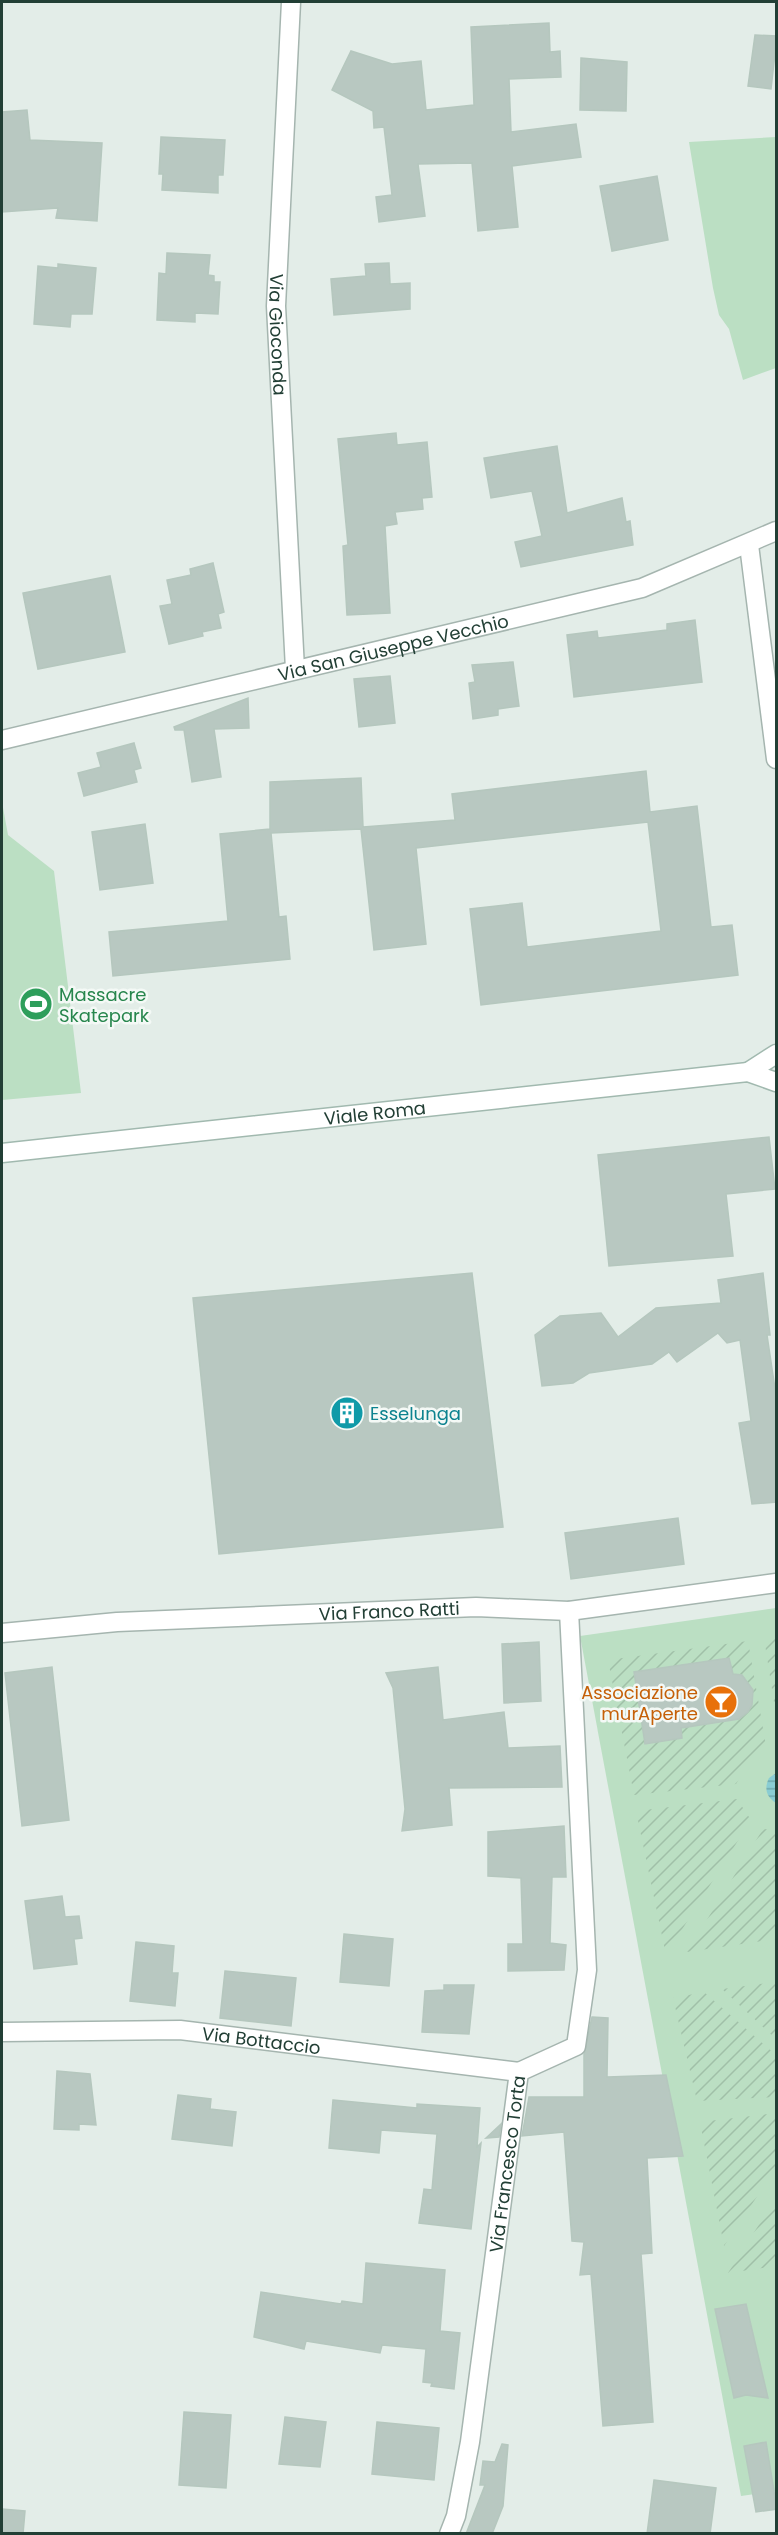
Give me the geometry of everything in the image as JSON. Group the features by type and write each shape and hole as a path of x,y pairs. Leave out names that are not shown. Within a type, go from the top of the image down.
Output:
{"street":[{"name":"Via Gioconda","path":"291,2 276,306 296,669"},
{"name":"Via San Giuseppe Vecchio","path":"2,740 642,588 749,545 777,531"},
{"path":"749,545 777,759"},
{"name":"Viale Roma","path":"748,1072 777,1054"},
{"name":"Viale Roma","path":"2,1153 748,1072 777,1082"},
{"name":"Via Franco Ratti","path":"2,1633 117,1623 476,1607 569,1611 777,1583"},
{"name":"Via Francesco Torta","path":"450,2534 456,2516 470,2442 519,2072 576,2046 587,1970 569,1611"},
{"name":"Via Bottaccio","path":"2,2032 180,2030 519,2072"}],"green space":[{"path":"776,137 776,368 743,380 729,329 719,315 689,142"},
{"name":"Massacre Skatepark","path":"2,802 8,835 54,871 81,1093 2,1100"},
{"path":"776,1608 776,2491 741,2496 580,1636"},
{"path":"776,1636 776,1715 764,1638"},
{"path":"748,1641 766,1746 750,1761 736,1784 634,1795 608,1660"},
{"path":"737,1799 751,1820 666,1955 636,1811"},
{"path":"763,1829 776,1830 776,1939 687,1952"},
{"path":"776,1982 776,2039 722,1989"},
{"path":"704,1992 776,2055 776,2097 697,2101 673,1998"},
{"path":"776,2113 776,2168 724,2246 700,2122"},
{"path":"776,2198 776,2266 728,2273"}],"water":[{"path":"776,1773 776,1803 770,1798 766,1789 769,1778"}],"building":[{"path":"549,23 550,52 560,51 561,77 509,79 511,132 576,124 581,157 512,166 518,227 478,231 472,163 418,164 425,216 379,222 376,197 392,195 384,127 374,128 373,111 332,90 351,51 392,64 421,61 426,110 474,105 471,27"},
{"path":"755,35 777,36 771,89 748,86"},
{"path":"581,58 627,62 626,111 580,110"},
{"path":"27,110 30,140 102,143 97,221 56,218 58,208 2,212 2,112"},
{"path":"161,137 225,140 223,175 218,175 218,193 162,190 163,174 159,174"},
{"path":"657,176 668,240 612,251 600,186"},
{"path":"167,253 210,255 208,275 214,276 214,282 220,282 218,314 195,313 195,322 157,320 159,273 166,274"},
{"path":"389,263 390,284 410,283 410,309 334,315 331,279 366,276 365,264"},
{"path":"58,264 96,268 92,314 71,314 70,327 34,324 38,266 58,268"},
{"path":"396,433 397,445 427,442 432,497 422,498 423,509 395,512 397,524 385,526 390,613 347,615 343,546 348,545 338,439"},
{"path":"557,446 567,513 622,498 626,522 630,521 633,545 521,567 515,542 542,536 532,491 491,498 484,458"},
{"path":"213,563 224,612 218,614 221,628 202,632 203,636 169,644 160,606 172,604 167,580 191,575 190,569"},
{"path":"110,576 125,652 38,669 23,593"},
{"path":"695,620 702,682 574,697 567,635 597,631 598,638 667,630 667,624"},
{"path":"513,662 519,706 498,709 498,715 473,719 469,683 475,682 472,665"},
{"path":"390,676 395,723 359,727 354,679"},
{"path":"248,698 249,728 214,729 221,777 192,782 184,730 175,730 174,727"},
{"path":"134,743 141,768 134,770 137,782 84,796 78,773 101,767 97,753"},
{"path":"646,771 650,812 697,806 711,927 732,925 738,975 481,1005 470,909 522,903 527,947 661,931 648,822 416,848 426,944 374,950 361,829 271,833 279,917 286,916 290,959 113,976 109,932 228,921 220,834 270,829 270,782 361,778 363,827 455,820 452,794"},
{"path":"145,824 153,883 100,890 92,832"},
{"path":"769,1137 775,1189 726,1194 733,1256 609,1266 598,1155"},
{"name":"Esselunga","path":"472,1273 503,1527 219,1554 193,1298"},
{"path":"763,1273 770,1335 767,1335 777,1402 777,1502 752,1504 739,1423 751,1421 740,1340 727,1343 718,1333 677,1362 669,1352 652,1364 589,1373 573,1383 542,1386 535,1335 560,1316 601,1313 618,1337 656,1308 721,1303 718,1280"},
{"path":"678,1518 684,1564 571,1579 565,1533"},
{"path":"539,1642 541,1701 504,1703 502,1644"},
{"path":"729,1658 733,1674 742,1675 753,1690 752,1705 748,1712 739,1719 681,1728 682,1738 645,1744 634,1672"},
{"path":"52,1667 69,1820 22,1826 5,1673"},
{"path":"438,1667 443,1720 504,1712 508,1748 560,1746 562,1787 449,1788 452,1825 402,1831 405,1809 393,1688 386,1673"},
{"path":"564,1826 566,1877 552,1877 550,1943 566,1945 564,1970 508,1971 508,1944 523,1944 521,1878 488,1876 488,1832"},
{"path":"62,1896 65,1917 79,1916 82,1938 74,1939 77,1964 34,1969 25,1901"},
{"path":"344,1934 393,1939 389,1986 340,1982"},
{"path":"136,1942 174,1946 172,1973 178,1973 175,2006 130,2001"},
{"path":"225,1971 296,1978 291,2026 220,2018"},
{"path":"444,1985 474,1985 469,2034 422,2032 425,1991 444,1990"},
{"path":"592,2017 608,2018 607,2077 666,2075 683,2156 647,2158 652,2253 641,2254 653,2422 603,2426 591,2274 580,2275 584,2242 572,2241 564,2132 522,2136 529,2097 584,2097 584,2054"},
{"path":"57,2071 90,2074 96,2125 79,2124 79,2130 54,2129"},
{"path":"178,2095 211,2099 210,2109 236,2112 232,2146 172,2139"},
{"path":"333,2100 417,2108 417,2104 480,2108 477,2147 481,2143 471,2229 419,2223 424,2189 432,2190 437,2134 381,2130 379,2153 329,2148"},
{"path":"501,2124 499,2137 486,2138"},
{"path":"366,2263 445,2270 440,2331 460,2333 454,2389 431,2386 432,2383 423,2382 426,2349 382,2345 380,2353 306,2341 304,2349 254,2337 261,2292 341,2304 342,2301 363,2304"},
{"path":"746,2304 768,2398 746,2395 734,2398 715,2309"},
{"path":"184,2412 231,2415 226,2488 179,2485"},
{"path":"285,2417 326,2422 320,2467 279,2464"},
{"path":"377,2422 439,2428 434,2480 372,2474"},
{"path":"766,2442 777,2509 756,2512 744,2446"},
{"path":"502,2444 508,2445 503,2506 492,2534 466,2534 485,2485 480,2485 483,2461 495,2462"},
{"path":"654,2480 716,2488 710,2534 647,2534"},
{"path":"2,2509 25,2511 23,2534 2,2534"}],"place":[{"name":"Massacre Skatepark","path":"36,1004"},
{"name":"Esselunga","path":"347,1413"},
{"name":"Associazione murAperte","path":"721,1702"}]}
